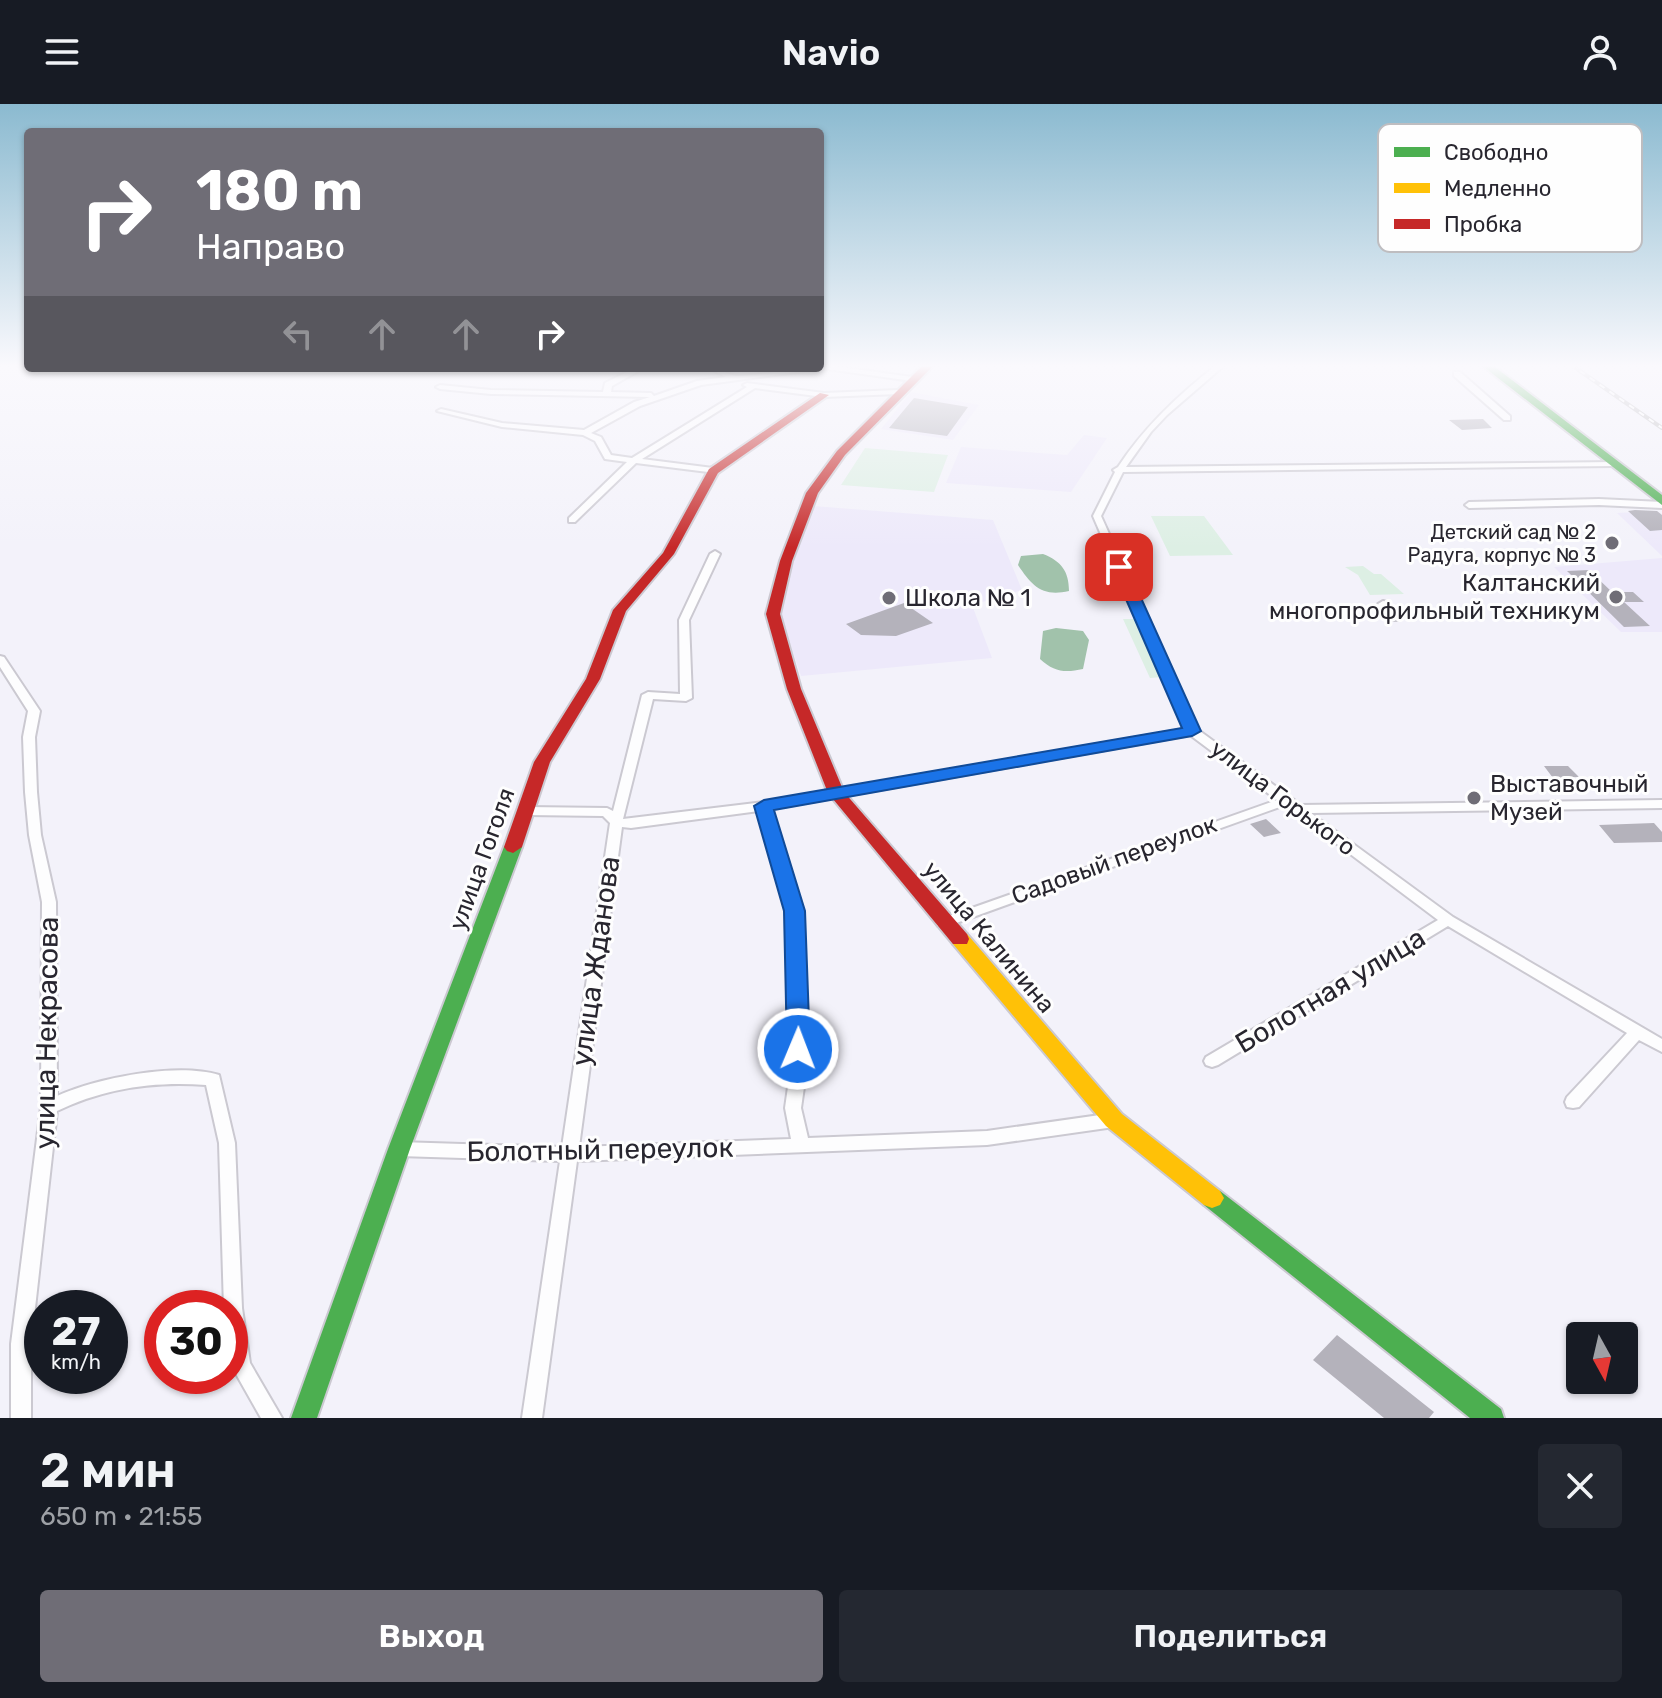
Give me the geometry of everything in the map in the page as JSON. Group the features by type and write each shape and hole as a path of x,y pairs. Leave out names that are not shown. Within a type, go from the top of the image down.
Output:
{"street":[{"path":"505,425 585,433 598,439 608,457 713,471"},
{"path":"585,433 600,425"},
{"path":"572,520 633,461 691,425"},
{"name":"улица Гоголя","path":"304,1418 399,1149 527,811 542,762 593,679 620,610 668,554 713,471 780,425"},
{"name":"улица Калинина","path":"867,425 841,453 812,493 786,561 773,614 794,689 836,793 943,923 1114,1120 1491,1418"},
{"name":"улица Горького","path":"1151,425 1117,470 1097,516 1192,731 1448,920 1662,1046"},
{"path":"1564,425 1662,503"},
{"path":"1117,470 1614,464"},
{"path":"1469,505 1662,503"},
{"name":"улица Жданова","path":"532,1418 616,823 648,695 686,698 684,620 715,554"},
{"path":"1383,604 1395,618"},
{"name":"улица Некрасова","path":"0,659 34,711 29,737 31,792 35,835 49,902 49,1107 21,1344 21,1418"},
{"path":"527,811 607,812 616,823 631,824 764,806 1192,731"},
{"name":"улица Горького","path":"1291,805 1662,804"},
{"name":"Садовый переулок","path":"943,923 1291,805"},
{"path":"764,806 794,911 799,1002 798,1073 793,1108 801,1145"},
{"name":"Болотная улица","path":"1212,1061 1448,920"},
{"path":"1573,1102 1638,1031"},
{"path":"49,1107 78,1091 186,1076 213,1079 227,1143 233,1308 241,1365 272,1418"},
{"name":"Болотный переулок","path":"399,1149 567,1154 987,1138 1114,1120"}],"shaded area":[{"path":"884,425 964,425 953,440 881,429"},
{"path":"1084,435 1107,438 1071,492 946,483 961,447 1067,455"},
{"path":"865,448 948,455 934,492 841,485"},
{"name":"Школа № 1","path":"813,506 993,520 1022,590 972,605 992,658 801,676 778,608"},
{"path":"1657,511 1662,515 1662,556 1617,513"},
{"path":"1151,516 1204,516 1233,555 1170,556"},
{"path":"1043,554 1063,568 1069,591 1052,592 1039,588 1018,565 1021,556"},
{"path":"1662,558 1662,632 1621,632 1554,567"},
{"path":"1363,566 1374,574 1381,574 1404,594 1370,595 1358,575 1345,567"},
{"path":"1123,619 1135,619 1163,677 1150,678"},
{"path":"1056,628 1083,631 1089,640 1083,669 1060,670 1040,659 1043,631"}],"building":[{"path":"891,425 955,425 947,436 889,428"},
{"path":"1456,425 1489,425 1492,428 1462,430"},
{"path":"1628,511 1657,511 1662,515 1662,530 1650,531"},
{"name":"Калтанский многопрофильный техникум","path":"1589,570 1612,592 1633,592 1644,602 1624,602 1650,626 1624,627 1567,571"},
{"path":"904,603 933,623 896,636 861,635 846,624"},
{"path":"1544,766 1568,766 1579,777 1553,778"},
{"path":"1266,819 1281,833 1264,837 1250,824"},
{"path":"1654,823 1662,832 1662,842 1614,843 1599,825"},
{"path":"1337,1335 1434,1412 1429,1418 1384,1418 1313,1360"}],"railway":[{"path":"1658,425 1662,428"}],"traffic: fast":[{"path":"1564,425 1662,501"},
{"path":"304,1418 399,1149 513,847"},
{"path":"1212,1198 1491,1418"}],"traffic: slow":[{"path":"960,939 1114,1120 1212,1198"}],"traffic: jam":[{"path":"513,847 542,762 593,679 620,610 668,554 713,471 780,425"},
{"path":"869,425 841,453 812,493 786,561 773,614 794,689 836,793 960,939"}],"place":[{"name":"Детский сад № 2 Радуга, корпус № 3","path":"1612,543"},
{"name":"Калтанский многопрофильный техникум","path":"1616,597"},
{"name":"Школа № 1","path":"889,598"},
{"name":"Выставочный Музей","path":"1474,798"}],"route":[{"path":"798,1049 798,953 794,911 764,806 1192,731 1119,567"}]}
